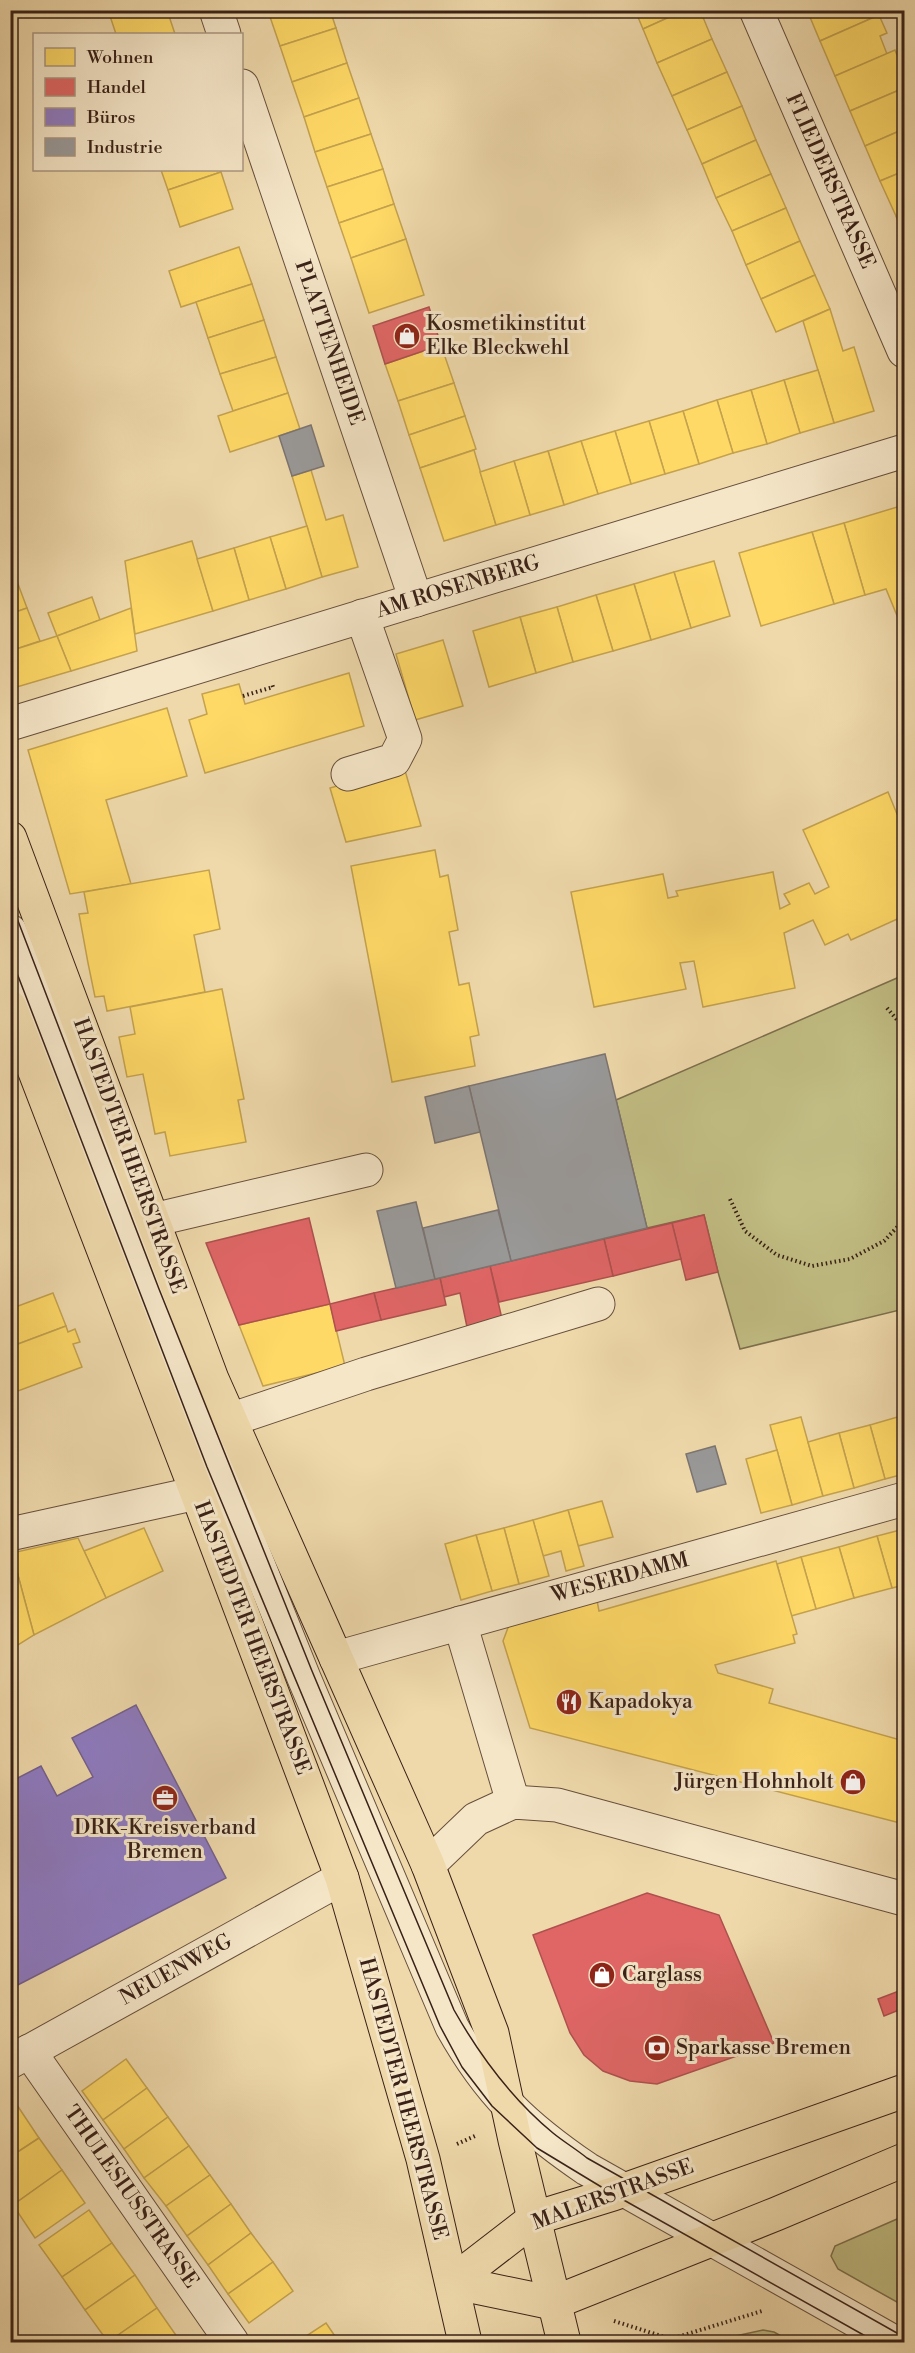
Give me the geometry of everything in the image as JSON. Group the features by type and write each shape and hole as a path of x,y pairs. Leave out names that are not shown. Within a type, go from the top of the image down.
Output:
{"main road":[{"name":"HASTEDTER HEERSTRASSE","path":"10,838 212,1379 429,1865 492,2033 564,2343"},
{"name":"HASTEDTER HEERSTRASSE","path":"10,1007 342,1878 423,2159 465,2343"},
{"name":"MALERSTRASSE","path":"452,2282 535,2218 624,2190 904,2091"},
{"path":"452,2282 553,2303 904,2160"}],"street":[{"path":"216,10 224,33"},
{"name":"FLIEDERSTRASSE","path":"756,10 904,351"},
{"name":"PLATTENHEIDE","path":"243,89 416,600"},
{"name":"AM ROSENBERG","path":"10,724 904,451"},
{"path":"348,774 394,760 405,739 362,616"},
{"path":"10,932 221,1473 405,1917 452,2026 472,2061 510,2113 548,2143 624,2190 894,2343"},
{"path":"153,1220 366,1170"},
{"path":"230,1420 366,1374 597,1304"},
{"path":"10,1534 197,1493"},
{"name":"WESERDAMM","path":"336,1658 904,1499"},
{"path":"459,1623 513,1802"},
{"path":"429,1865 477,1819 513,1802 557,1804 904,1899"},
{"name":"NEUENWEG","path":"20,2056 342,1878"},
{"name":"THULESIUSSTRASSE","path":"20,2056 232,2343"}],"path":[{"path":"243,696 273,687"},
{"path":"887,1008 904,1028"},
{"path":"904,1135 902,1143 904,1156"},
{"path":"730,1199 745,1231 777,1255 812,1266 849,1259 884,1241 904,1220"},
{"path":"423,2159 510,2113"},
{"path":"553,2303 671,2339 766,2310"}],"shaded area":[{"path":"904,975 904,1309 740,1349 704,1215 647,1228 616,1100"},
{"path":"904,2216 904,2306 838,2269 831,2256 835,2246"},
{"path":"763,2330 774,2332 792,2342 708,2342"}],"building: Wohnen":[{"path":"108,10 167,10 175,33 116,33"},
{"path":"330,10 336,28 280,46 268,11"},
{"path":"635,10 685,10 643,29"},
{"path":"685,10 700,10 712,39 657,63 643,29"},
{"path":"807,10 877,10 879,15 820,41"},
{"path":"879,15 887,33 880,36 887,54 835,76 820,41"},
{"path":"336,28 347,63 292,82 280,46"},
{"path":"712,39 727,72 672,96 657,63"},
{"path":"895,50 904,73 904,88 850,111 835,76"},
{"path":"347,63 359,98 304,117 292,82"},
{"path":"727,72 742,106 687,130 672,96"},
{"path":"904,88 904,129 865,146 850,111"},
{"path":"359,98 371,134 315,152 304,117"},
{"path":"742,106 756,140 702,164 687,130"},
{"path":"904,129 904,171 880,181 865,146"},
{"path":"371,134 383,169 327,187 315,152"},
{"path":"756,140 771,174 716,198 702,164"},
{"path":"383,169 394,204 339,223 327,187"},
{"path":"161,171 221,172 168,190"},
{"path":"904,171 904,212 896,216 880,181"},
{"path":"221,172 233,209 180,227 168,190"},
{"path":"771,174 786,208 732,231 716,198"},
{"path":"394,204 406,239 351,258 339,223"},
{"path":"786,208 800,241 746,265 732,231"},
{"path":"904,212 904,237 896,216"},
{"path":"406,239 424,295 369,313 351,258"},
{"path":"800,241 815,275 761,299 746,265"},
{"path":"239,247 252,284 181,307 169,271"},
{"path":"815,275 830,309 776,332 761,299"},
{"path":"252,284 264,320 208,338 196,302"},
{"path":"830,309 843,351 854,347 874,411 834,423 803,321"},
{"path":"264,320 276,357 220,374 208,338"},
{"path":"441,345 454,383 398,401 385,364"},
{"path":"276,357 288,393 233,411 220,374"},
{"path":"818,370 834,423 800,433 784,380"},
{"path":"784,380 800,433 767,444 751,390"},
{"path":"454,383 465,416 409,435 398,401"},
{"path":"751,390 767,444 733,453 717,400"},
{"path":"288,393 300,429 230,452 218,416"},
{"path":"717,400 733,453 699,464 683,411"},
{"path":"683,411 699,464 665,474 649,421"},
{"path":"465,416 476,449 420,468 409,435"},
{"path":"649,421 665,474 631,484 615,431"},
{"path":"615,431 631,484 598,494 581,441"},
{"path":"581,441 598,494 564,505 548,451"},
{"path":"474,450 496,525 444,541 420,468"},
{"path":"548,451 564,505 530,515 514,461"},
{"path":"514,461 530,515 496,525 480,472"},
{"path":"311,470 326,520 343,515 358,567 322,577 292,476"},
{"path":"904,505 904,616 898,618 886,589 865,595 844,523"},
{"path":"844,523 865,595 834,604 812,532"},
{"path":"307,526 322,577 286,589 270,537"},
{"path":"812,532 834,604 761,626 739,553"},
{"path":"270,537 286,589 249,600 234,548"},
{"path":"192,541 213,611 135,634 125,561"},
{"path":"234,548 249,600 213,611 197,559"},
{"path":"714,561 730,616 691,628 674,572"},
{"path":"674,572 691,628 651,640 634,584"},
{"path":"15,576 27,608 10,614 10,578"},
{"path":"634,584 651,640 613,651 596,595"},
{"path":"596,595 613,651 573,662 557,607"},
{"path":"92,597 100,620 57,636 48,613"},
{"path":"557,607 573,662 536,673 520,617"},
{"path":"27,608 40,641 10,651 10,614"},
{"path":"131,608 137,651 71,671 57,636"},
{"path":"520,617 536,673 489,687 473,631"},
{"path":"57,636 71,671 10,689 10,651"},
{"path":"443,640 463,706 415,720 396,654"},
{"path":"349,673 364,726 205,773 189,720 207,714 202,694 239,684 245,704"},
{"path":"167,708 187,776 106,800 131,884 70,894 28,750"},
{"path":"404,767 421,826 346,842 330,788"},
{"path":"888,792 897,814 904,810 904,916 851,940 848,934 825,945 813,920 784,933 795,988 703,1007 694,961 680,963 686,989 594,1007 571,892 663,874 668,898 678,896 676,891 773,872 780,909 790,904 784,894 809,883 815,894 829,887 803,830"},
{"path":"435,850 440,877 448,875 458,930 449,932 459,985 469,983 479,1035 470,1037 475,1066 392,1082 351,866"},
{"path":"209,870 220,929 194,935 205,992 107,1011 104,996 95,997 88,963 79,914 88,913 84,892"},
{"path":"222,989 244,1099 238,1100 246,1142 170,1156 165,1132 155,1134 143,1074 127,1077 119,1037 135,1034 130,1007"},
{"path":"53,1293 66,1326 10,1347 10,1309"},
{"path":"330,1304 345,1366 263,1386 239,1325"},
{"path":"66,1326 68,1332 75,1329 80,1342 73,1344 82,1367 10,1394 10,1347"},
{"path":"901,1416 904,1428 904,1474 885,1479 870,1425"},
{"path":"801,1417 823,1496 792,1505 770,1425"},
{"path":"870,1425 885,1479 854,1488 839,1433"},
{"path":"839,1433 854,1488 823,1496 808,1442"},
{"path":"777,1450 792,1505 761,1513 746,1459"},
{"path":"602,1501 613,1537 578,1546 568,1510"},
{"path":"568,1510 584,1566 566,1571 561,1551 543,1556 533,1520"},
{"path":"533,1520 549,1576 519,1584 504,1528"},
{"path":"144,1528 163,1571 106,1598 84,1551"},
{"path":"504,1528 519,1584 492,1591 476,1535"},
{"path":"904,1529 904,1585 892,1588 877,1536"},
{"path":"476,1535 492,1591 461,1600 445,1544"},
{"path":"877,1536 892,1588 854,1598 839,1547"},
{"path":"78,1538 106,1598 34,1635 12,1553"},
{"path":"839,1547 854,1598 816,1609 801,1557"},
{"path":"12,1553 34,1635 10,1650 10,1554"},
{"path":"801,1557 816,1609 791,1616 777,1564"},
{"path":"776,1561 797,1634 793,1635 795,1643 715,1665 718,1673 773,1689 769,1703 904,1741 904,1824 530,1728 503,1641 509,1625 596,1595 599,1611"},
{"path":"126,2059 147,2088 103,2120 82,2091"},
{"path":"147,2088 168,2117 124,2149 103,2120"},
{"path":"17,2105 39,2138 10,2157 10,2109"},
{"path":"168,2117 189,2146 144,2178 124,2149"},
{"path":"39,2138 62,2170 13,2205 10,2202 10,2157"},
{"path":"189,2146 210,2175 166,2206 144,2178"},
{"path":"62,2170 85,2203 35,2238 13,2205"},
{"path":"210,2175 231,2204 187,2236 166,2206"},
{"path":"231,2204 251,2233 208,2265 187,2236"},
{"path":"89,2210 112,2243 62,2277 39,2245"},
{"path":"251,2233 273,2262 228,2294 208,2265"},
{"path":"112,2243 135,2275 85,2310 62,2277"},
{"path":"273,2262 293,2291 249,2323 228,2294"},
{"path":"135,2275 157,2308 108,2342 85,2310"},
{"path":"157,2308 180,2341 108,2342"},
{"path":"326,2323 339,2342 297,2342"}],"building: Handel":[{"name":"Kosmetikinstitut Elke Bleckwehl","path":"429,307 441,345 385,364 373,326"},
{"path":"704,1215 718,1272 686,1280 672,1223"},
{"path":"309,1218 330,1304 239,1325 206,1243"},
{"path":"672,1223 681,1259 613,1276 604,1239"},
{"path":"604,1239 613,1276 499,1302 490,1266"},
{"path":"490,1266 502,1319 467,1327 460,1293 444,1297 440,1278"},
{"path":"440,1278 446,1305 381,1320 374,1293"},
{"path":"374,1293 381,1320 336,1331 330,1304"},
{"path":"647,1893 719,1915 774,2043 657,2084 630,2081 603,2071 584,2055 570,2033 533,1935"},
{"path":"904,1989 904,2008 884,2016 878,1999"}],"building: Büros":[{"path":"136,1705 226,1878 10,1989 10,1782 41,1766 57,1796 93,1777 72,1738"}],"building: Industrie":[{"path":"311,425 324,466 292,476 279,436"},
{"path":"605,1054 647,1228 511,1261 469,1086"},
{"path":"469,1086 480,1132 435,1143 425,1097"},
{"path":"416,1202 435,1279 396,1288 377,1211"},
{"path":"498,1210 511,1261 435,1279 423,1228"},
{"path":"715,1446 726,1484 697,1492 686,1454"}],"tram line":[{"path":"10,900 159,1289 312,1671 454,2010 464,2027 498,2076 524,2106 553,2133 587,2158 904,2337"},
{"path":"10,955 207,1467 440,2026 462,2067 492,2106 537,2148 613,2194 876,2342"}],"place":[{"name":"Kosmetikinstitut Elke Bleckwehl","path":"407,336"},
{"name":"Kapadokya","path":"569,1702"},
{"name":"Jürgen Hohnholt","path":"853,1782"},
{"name":"DRK-Kreisverband Bremen","path":"165,1798"},
{"name":"Carglass","path":"602,1975"},
{"name":"Sparkasse Bremen","path":"657,2048"}]}
